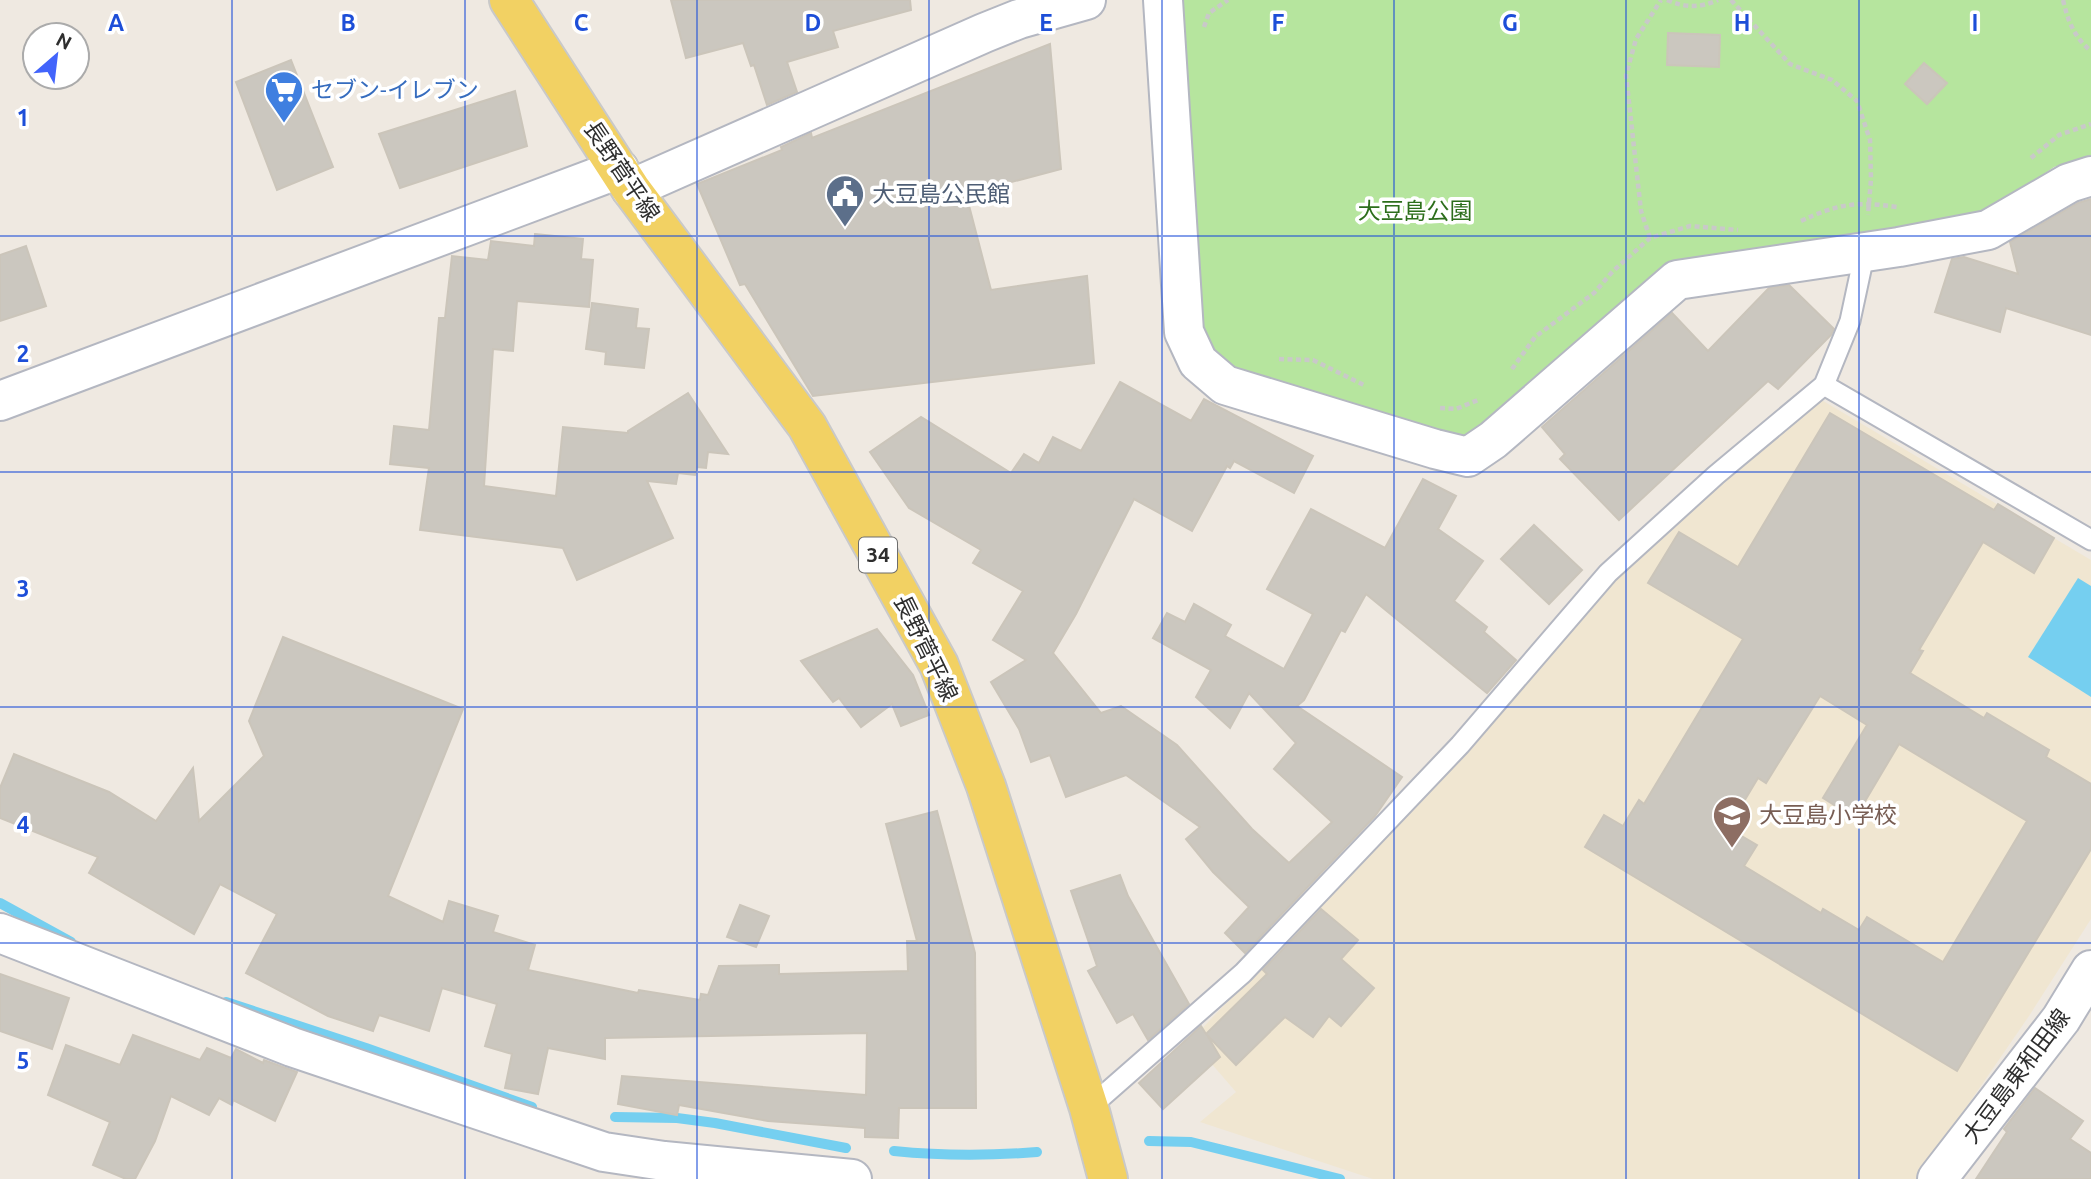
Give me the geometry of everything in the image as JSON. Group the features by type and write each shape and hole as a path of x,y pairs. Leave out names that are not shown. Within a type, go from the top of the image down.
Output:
{"main road":[{"name":"長野菅平線","path":"509,0 625,179 807,426 939,665 986,786 1089,1108 1108,1179"}],"street":[{"path":"0,401 625,179 985,16 1019,19 1086,0"},
{"path":"1163,0 1184,332 1198,362 1225,384 1468,457 1503,431 1677,280 1899,247 1988,230 2068,183 2091,176"},
{"path":"0,933 597,1166 852,1179"},
{"name":"大豆島東和田線","path":"1937,1179 2061,1019 2091,970"}],"lane":[{"path":"1089,1108 1243,973 1460,745 1608,573 1716,475 1825,385 1850,321 1865,251"},
{"path":"1825,385 2091,540"}],"path":[{"path":"1201,34 1209,13 1228,0"},
{"path":"1650,238 1641,211 1626,75 1636,39 1661,0"},
{"path":"1667,0 1682,6 1698,7 1718,0"},
{"path":"1731,0 1790,64 1832,80 1857,101 1870,140 1870,203 1865,251"},
{"path":"2063,0 2070,26 2082,44 2091,51"},
{"path":"2024,163 2059,135 2091,124"},
{"path":"1799,222 1829,208 1870,203 1900,207"},
{"path":"1505,380 1535,337 1594,293 1613,271 1650,238 1690,226 1747,231"},
{"path":"1273,359 1313,360 1375,390"},
{"path":"1431,408 1457,409 1487,396"}],"shaded area":[{"name":"大豆島小学校","path":"1820,399 2091,560 2091,919 2029,1016 1917,1179 1373,1179 1200,1122 1236,1092 1191,1040 1439,780 1619,574"}],"green space":[{"name":"大豆島公園","path":"1178,0 2091,0 2091,155 2054,167 1972,223 1669,273 1467,439 1221,365 1199,344"}],"water":[{"path":"2078,578 2091,586 2091,697 2028,657"}],"building":[{"path":"671,0 910,0 911,10 833,31 838,47 787,62 797,92 767,105 754,65 751,66 743,43 686,58"},
{"path":"1668,33 1720,35 1719,67 1667,65"},
{"name":"大豆島公民館","path":"1050,44 1061,169 966,194 991,290 1087,276 1094,363 813,396 745,284 740,285 697,184 782,150 781,147 811,133 812,138"},
{"name":"セブン-イレブン","path":"291,60 333,167 277,190 236,82"},
{"path":"1924,63 1947,83 1927,104 1905,84"},
{"path":"515,91 527,146 400,188 379,134"},
{"path":"2091,199 2091,335 2006,308 2000,332 1935,312 1952,259 1964,257 2018,274 2010,242 2078,203"},
{"path":"535,234 583,239 581,259 593,260 589,307 517,301 513,351 493,349 484,486 556,496 563,427 628,433 688,393 728,454 708,452 706,468 697,467 695,475 678,473 676,484 647,481 673,538 577,580 563,548 420,530 429,468 390,464 394,426 429,430 439,318 445,318 452,256 488,260 491,241 534,246"},
{"path":"26,246 46,306 0,321 0,255"},
{"path":"1789,285 1834,329 1831,335 1778,389 1768,381 1619,520 1560,459 1565,454 1542,427 1672,313 1708,351 1769,288"},
{"path":"592,303 638,309 636,328 649,329 644,368 605,364 606,352 586,349"},
{"path":"1120,382 1191,421 1204,399 1313,456 1294,493 1234,461 1230,468 1227,466 1192,531 1134,499 1076,614 1053,653 1101,713 1121,706 1177,745 1252,829 1289,863 1332,822 1274,769 1296,743 1249,693 1230,728 1196,697 1211,670 1153,638 1167,613 1185,622 1194,604 1231,625 1225,636 1284,669 1313,614 1267,589 1311,509 1385,548 1423,479 1456,496 1438,529 1483,561 1454,601 1487,627 1484,632 1516,660 1487,693 1366,594 1345,632 1341,630 1304,700 1297,706 1402,777 1375,816 1245,953 1225,933 1249,907 1213,872 1186,839 1200,827 1126,775 1066,797 1050,755 1031,762 1019,729 991,682 1026,660 993,640 1023,591 973,563 981,550 909,508 870,452 921,417 1011,473 1024,454 1039,463 1053,437 1081,451"},
{"path":"1830,413 1994,510 1998,504 2054,538 2034,573 1983,542 1919,650 1923,651 1910,673 1984,718 1987,713 2049,750 2046,757 2091,784 2091,849 1957,1071 1585,847 1604,815 1623,826 1639,800 1644,804 1743,639 1648,583 1679,532 1738,567","holes":["1820,696 1867,725 1823,798 1855,818 1899,744 2027,821 1943,962 1867,917 1859,930 1823,909 1821,913 1744,866 1757,845 1728,828 1758,778 1766,783"]},
{"path":"1534,525 1582,570 1549,604 1501,559"},
{"path":"877,629 913,675 929,715 901,726 892,704 861,727 839,698 833,702 801,661"},
{"path":"283,637 463,709 388,896 443,922 449,901 498,916 493,932 535,945 528,970 638,993 639,990 700,1000 701,994 708,995 719,966 779,965 779,974 908,971 907,941 917,941 886,824 937,811 975,953 976,1108 899,1108 898,1138 865,1137 865,1128 768,1121 679,1105 677,1115 618,1104 622,1076 866,1095 867,1033 605,1038 605,1059 548,1048 538,1094 505,1088 512,1054 485,1046 497,1004 442,988 429,1031 379,1015 373,1031 328,1016 246,973 277,914 220,884 194,934 89,873 98,857 0,818 0,788 14,754 109,792 156,821 193,768 199,821 264,756 249,721"},
{"path":"1120,875 1128,896 1189,1004 1148,1040 1133,1014 1117,1023 1088,971 1097,966 1071,891"},
{"path":"740,905 769,916 756,947 727,937"},
{"path":"1321,909 1358,940 1341,959 1374,988 1341,1026 1329,1016 1313,1037 1285,1017 1236,1065 1207,1035 1220,1057 1163,1109 1139,1083 1201,1026 1206,1034 1267,974 1263,970"},
{"path":"0,974 69,998 52,1049 0,1031"},
{"path":"133,1035 200,1060 207,1048 231,1058 236,1049 263,1063 264,1060 297,1072 275,1121 233,1100 232,1105 219,1098 209,1115 171,1096 155,1141 135,1179 126,1179 93,1165 110,1122 48,1095 66,1045 120,1065"},
{"path":"2035,1088 2083,1121 2070,1139 2091,1153 2091,1179 1976,1179 2007,1132 2004,1129"}],"waterway":[{"path":"0,903 71,942"},
{"path":"226,1002 532,1107"},
{"path":"615,1117 677,1118 715,1123 846,1148"},
{"path":"1149,1141 1191,1142 1340,1179"},
{"path":"894,1151 966,1155 1037,1152"}],"place":[{"name":"セブン-イレブン","path":"284,124"},
{"name":"大豆島公民館","path":"845,228"},
{"name":"大豆島小学校","path":"1732,849"}]}
